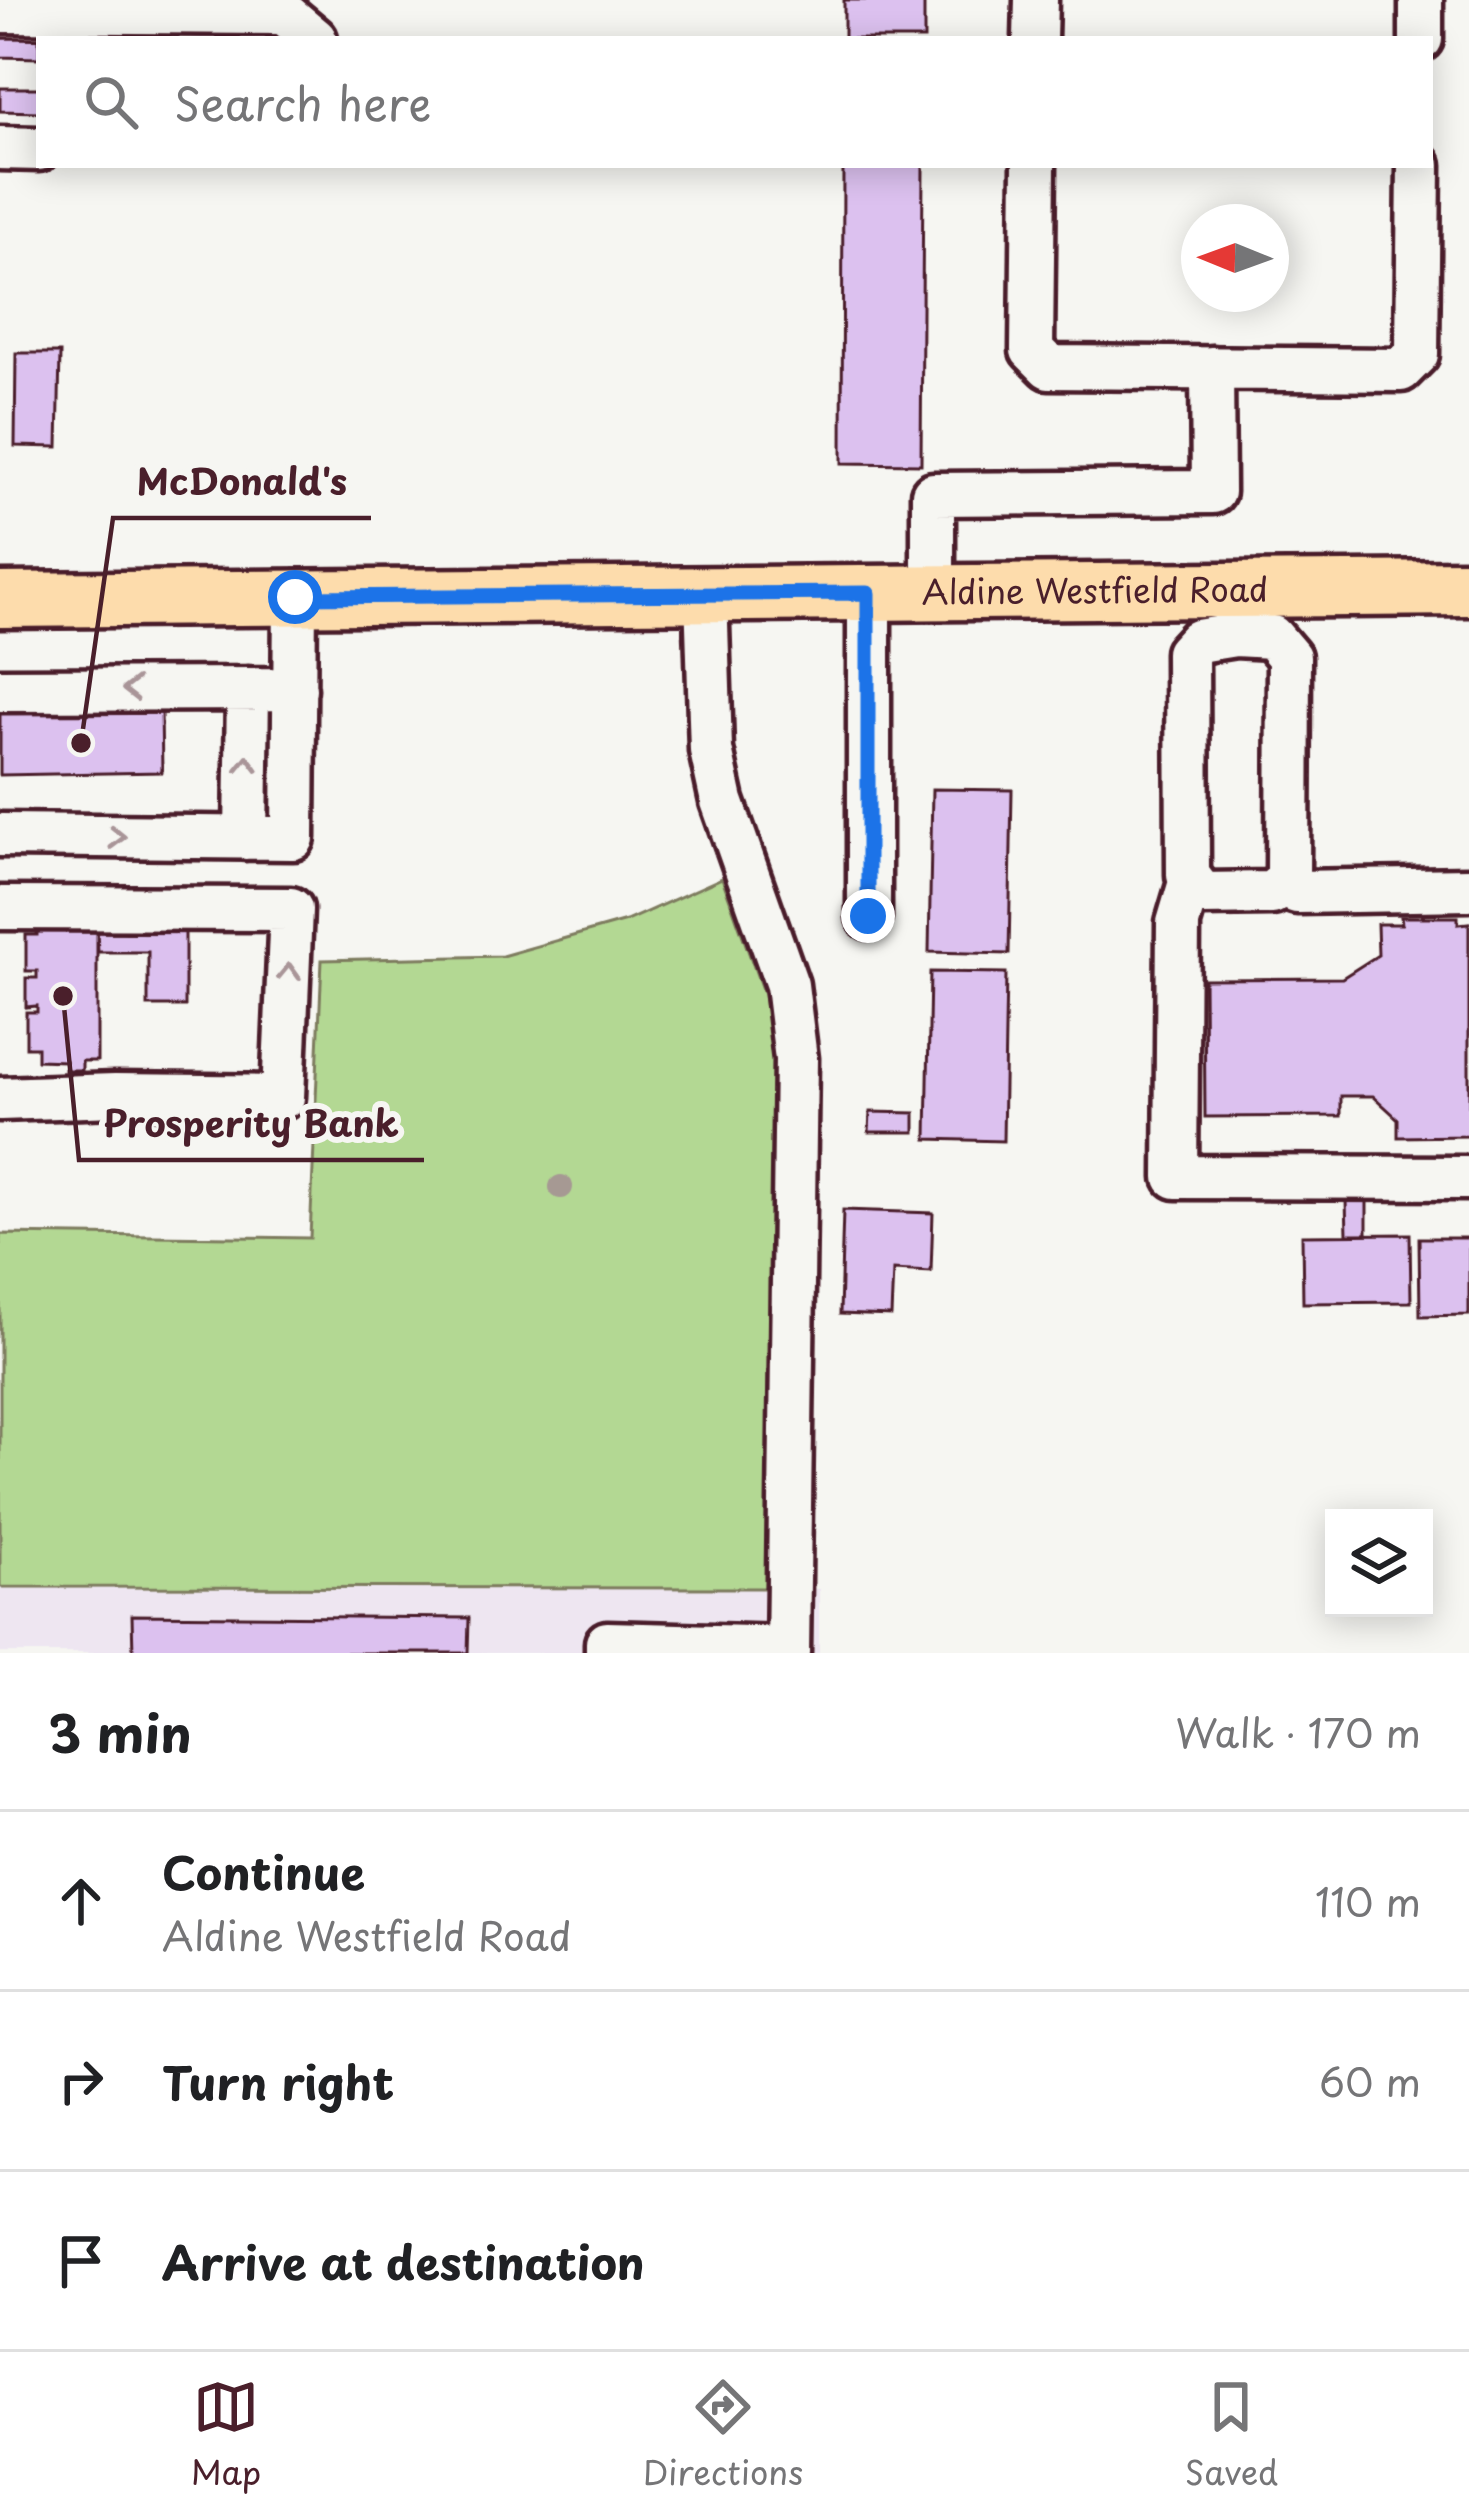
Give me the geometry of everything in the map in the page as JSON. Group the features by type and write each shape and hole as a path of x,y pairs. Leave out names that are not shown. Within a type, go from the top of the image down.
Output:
{"main road":[{"name":"Aldine Westfield Road","path":"0,600 934,593 1234,613 1469,588"}],"lane":[{"path":"1035,36 1036,0"},
{"path":"1421,0 1421,36"},
{"path":"0,10 284,13 311,36"},
{"path":"0,148 36,148"},
{"path":"1034,168 1032,350 1049,367 1401,370 1417,354 1419,168"},
{"path":"934,593 933,494 1213,492 1212,368"},
{"path":"868,593 868,916"},
{"path":"607,1653 607,1643 788,1650 796,1059 787,986 722,800 712,750 706,594"},
{"path":"0,1099 283,1097 293,838 295,597"},
{"path":"1234,613 1272,637 1289,657 1288,879 1272,893 1202,894 1188,875 1187,653 1234,613"},
{"path":"246,838 248,689"},
{"path":"0,690 295,689"},
{"path":"0,835 293,838"},
{"path":"1191,879 1178,923 1176,1177 1469,1178"},
{"path":"1280,886 1297,892 1469,889"},
{"path":"0,908 291,910"}],"shaded area":[{"path":"0,1587 819,1589 819,1653 0,1653"}],"green space":[{"path":"722,878 764,995 776,1075 772,1588 0,1587 0,1234 310,1238 322,960 502,956 626,921"}],"building":[{"path":"844,0 924,0 924,36 844,36"},
{"path":"0,38 36,39 36,58 0,57"},
{"path":"0,88 36,88 36,112 0,111"},
{"path":"843,168 923,168 921,464 842,463"},
{"path":"16,353 60,353 58,447 15,446"},
{"path":"161,710 162,772 0,775 0,713"},
{"path":"932,789 1012,790 1009,954 929,952"},
{"path":"1401,917 1458,917 1458,924 1469,923 1469,1136 1398,1137 1398,1119 1373,1096 1341,1096 1341,1116 1205,1117 1204,979 1342,978 1378,955 1377,924 1402,924"},
{"path":"185,919 185,1006 148,1006 148,952 98,952 97,928"},
{"path":"97,923 97,1061 82,1061 82,1070 65,1070 65,1061 37,1060 37,1047 26,1047 26,1012 37,1012 37,1006 26,1007 26,978 37,978 37,971 26,971 26,935 37,935 37,924"},
{"path":"930,972 1006,973 1003,1141 927,1139"},
{"path":"870,1112 915,1113 915,1132 869,1132"},
{"path":"1346,1200 1367,1200 1367,1234 1347,1234"},
{"path":"843,1210 933,1213 931,1272 893,1270 891,1316 840,1314"},
{"path":"1410,1234 1411,1302 1303,1303 1302,1235"},
{"path":"1419,1238 1469,1238 1469,1315 1420,1316"},
{"path":"132,1615 469,1618 468,1653 133,1653"}],"place":[{"name":"McDonald's","path":"81,743"},
{"name":"Prosperity Bank","path":"63,996"}],"route":[{"path":"295,597 868,593 868,916"}]}
